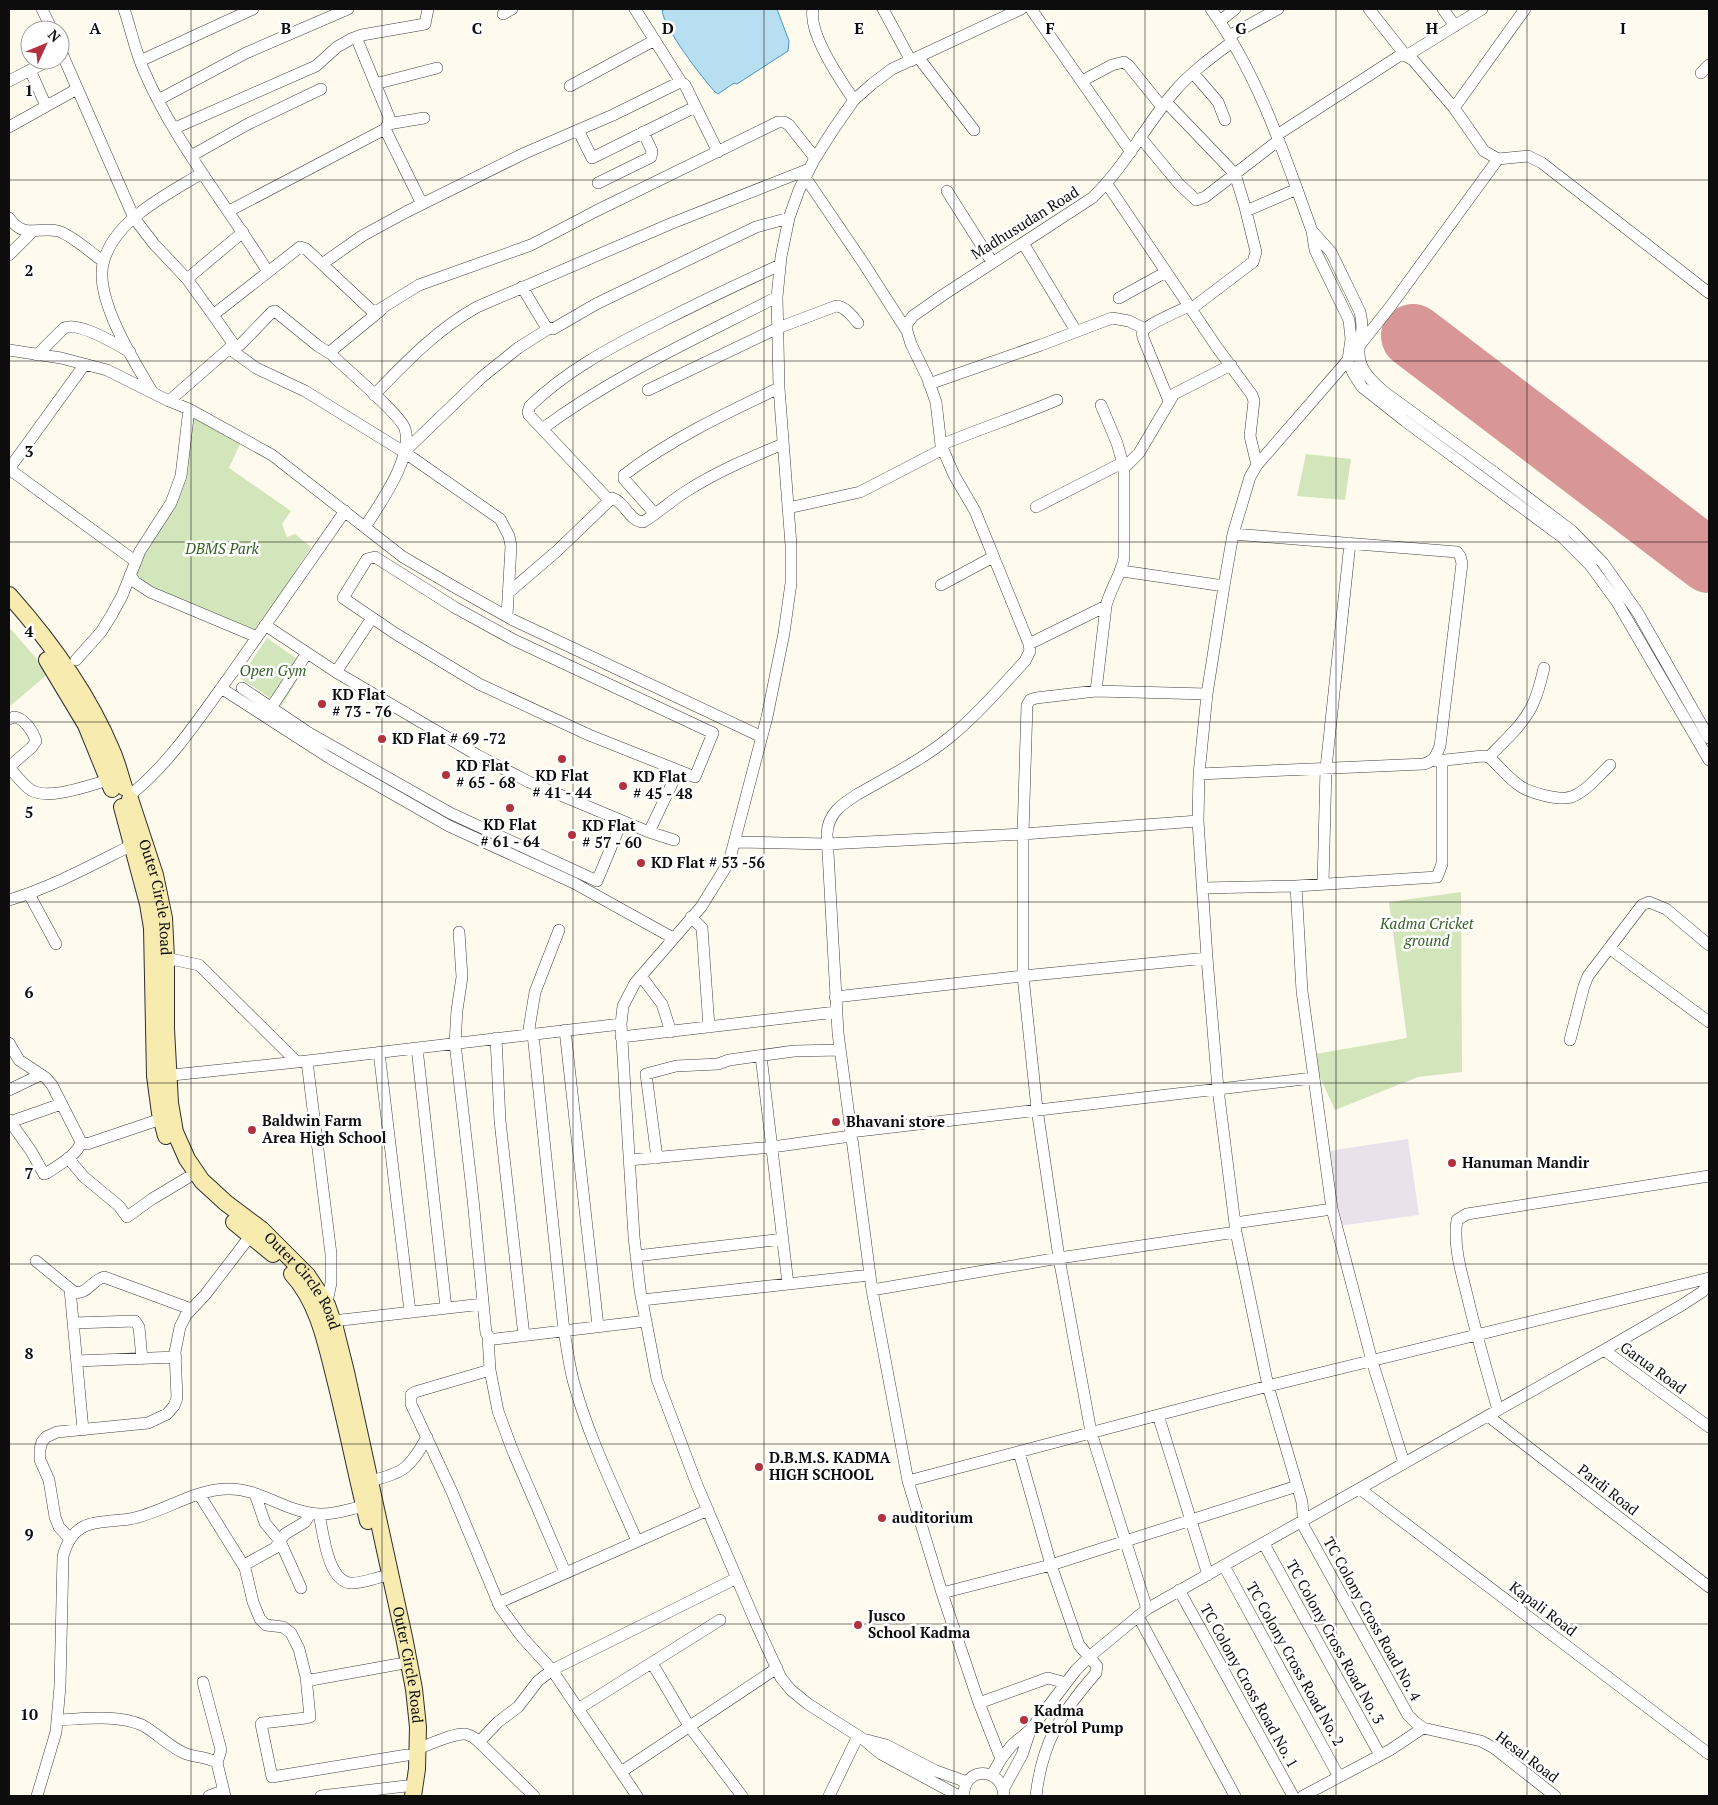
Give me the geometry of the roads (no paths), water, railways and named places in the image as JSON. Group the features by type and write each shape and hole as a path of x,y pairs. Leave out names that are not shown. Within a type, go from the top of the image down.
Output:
{"main road":[{"path":"9,595 48,643 85,697 113,752 121,793"},
{"path":"9,609 32,638 73,701 121,793"},
{"name":"Outer Circle Road","path":"121,793 152,928 162,1076 170,1103 175,1132 187,1159 202,1181 226,1203 262,1230 307,1274 327,1305 325,1320 399,1664 406,1700 412,1752"},
{"name":"Outer Circle Road","path":"121,793 155,875 164,918 166,1029 161,1119 172,1152 187,1178 209,1202 251,1235 282,1263 298,1281 325,1320 346,1372 414,1689 418,1728 412,1752 408,1793"}],"street":[{"path":"124,9 140,61 158,100 202,174 244,232 268,272"},
{"path":"140,61 253,9"},
{"path":"158,100 246,53 348,9"},
{"path":"174,128 316,66 337,47 356,37 424,24 428,9"},
{"path":"636,9 681,82 685,85 718,152"},
{"path":"813,9 811,18 826,55 854,100"},
{"path":"883,9 915,59 974,130"},
{"path":"959,1796 880,1754 860,1738 808,1704 792,1690 781,1678 737,1578 708,1510 657,1379 636,1256 621,1024 623,1006 634,983 691,918 713,890 730,862 762,737 784,633 791,583 788,508 779,388 777,297 780,265 789,218 799,190 815,158 854,100 872,84 892,69 915,59 999,13 1021,9"},
{"path":"1031,9 1131,152"},
{"path":"1211,9 1231,39 1250,74 1278,138 1312,231 1315,250 1349,320 1351,339 1348,360 1358,381 1369,393 1554,532 1590,565 1617,602 1709,760"},
{"path":"1220,21 1234,9"},
{"name":"Madhusudan Road","path":"906,331 906,325 913,316 992,262 1081,207 1092,198 1107,184 1164,105 1194,73 1231,39 1278,9"},
{"path":"1369,9 1406,56 1412,60 1454,108 1484,151 1498,159 1528,156 1542,163 1709,293"},
{"path":"1443,9 1455,26"},
{"path":"1140,138 1179,184 1196,200 1205,197 1278,138 1399,56 1406,56 1482,9"},
{"path":"1454,108 1524,9"},
{"path":"356,37 388,117 386,126 422,204"},
{"path":"570,86 655,40"},
{"path":"1082,81 1112,65 1124,62 1164,105 1235,174 1246,211 1256,252 1253,262 1190,307 1145,329 1142,333 1169,401"},
{"path":"375,84 437,68"},
{"path":"9,81 30,70 46,106"},
{"path":"69,70 134,218 154,244 187,279 235,347 256,368 306,392 404,452 500,520 509,536 511,546 507,616"},
{"path":"1194,73 1218,102 1225,120"},
{"path":"322,264 362,236 422,204 525,153 681,82"},
{"path":"9,127 77,88"},
{"path":"191,156 248,124 321,89"},
{"path":"578,130 592,158 696,107"},
{"path":"229,211 386,126 424,118"},
{"path":"331,354 333,350 381,310 401,295 419,285 531,245 778,122 789,124 815,158"},
{"path":"598,183 651,157 652,151 643,132"},
{"name":"TC Colony Cross Road No. 4","path":"1423,1728 1408,1715 1304,1528 1303,1509 1268,1386 1236,1228 1218,1090 1198,821 1199,774 1207,694 1224,586 1233,534 1250,477 1257,465 1348,360 1390,308 1498,159"},
{"path":"374,395 444,328 477,307 661,228 807,173"},
{"path":"807,173 906,331 936,402 942,447 954,475 975,511 1029,644 1030,652 1025,661 948,738 909,765 836,809 828,825 827,844 835,997 840,1050 872,1290 908,1481 942,1593 1001,1759"},
{"path":"153,393 115,323 107,302 102,279 103,262 110,247 134,218 157,200 202,174"},
{"path":"1107,184 1252,395 1254,401 1250,436 1257,465"},
{"path":"1246,211 1296,189"},
{"path":"947,191 992,262"},
{"path":"9,218 18,228 32,232 58,231 66,234 103,262"},
{"path":"404,452 482,377 518,348 548,329 553,329 596,304 756,227 789,218"},
{"path":"1312,231 1331,252 1360,312 1363,322 1359,346 1360,364 1371,380 1572,532 1603,563 1638,612 1709,738"},
{"path":"9,255 32,232"},
{"path":"187,279 244,232"},
{"path":"1023,243 1076,331"},
{"path":"213,316 300,248 306,249 372,310 381,310"},
{"path":"609,500 542,429 528,412 530,406 586,362 715,294 780,265"},
{"path":"1119,298 1166,272"},
{"path":"522,287 548,329"},
{"path":"542,429 606,385 777,297"},
{"path":"648,390 778,328 836,306 844,309 858,323"},
{"path":"169,401 235,347 275,311 318,346 331,354 403,423 406,434 404,452 396,475 365,527"},
{"path":"929,384 1112,318 1128,321 1145,329"},
{"path":"37,355 64,328 69,326 98,335 130,352"},
{"path":"11,353 37,355 107,370 189,409 272,455 403,556 507,616 762,737"},
{"path":"85,364 9,469 135,561"},
{"path":"1036,507 1123,466 1139,453 1174,394 1231,365"},
{"path":"655,514 624,479 624,474 681,438 724,414 779,388"},
{"path":"788,508 860,492 942,447 988,425 1021,416 1057,400"},
{"path":"1096,691 1108,596 1122,572 1124,558 1123,466 1117,443 1101,405"},
{"path":"76,660 101,632 111,616 135,561 171,503 178,488 189,409"},
{"path":"508,593 557,551 609,500 615,498 636,520 643,522 710,477 740,461 783,444"},
{"path":"9,719 14,717 22,720 36,740 32,748 9,767 30,790 38,793 121,793 145,783 159,768 221,688 345,511"},
{"path":"1203,888 1296,886 1437,877 1442,864 1437,756 1440,746 1462,564 1460,556 1457,552 1449,550 1233,534"},
{"path":"1323,884 1326,768 1350,543"},
{"path":"375,557 454,607 514,640 713,733 695,777 678,771 589,735 479,684 342,598 367,559 375,557"},
{"path":"941,585 993,557"},
{"path":"1122,572 1224,586"},
{"path":"130,575 135,582 150,592 257,637"},
{"path":"1029,644 1106,606"},
{"path":"336,672 372,618"},
{"path":"265,625 336,672 478,755 529,782 649,832 674,840"},
{"path":"271,708 307,652"},
{"path":"1488,757 1532,708 1544,668"},
{"path":"221,688 328,757 449,826 574,883 673,938"},
{"path":"242,688 309,733 450,813 597,881 622,821"},
{"path":"1207,694 1096,691 1030,700 1027,705 1023,834 1023,976 1037,1109 1059,1258 1091,1432 1124,1542 1142,1612 1234,1796"},
{"path":"1199,774 1424,764 1483,756 1488,757 1520,786 1564,798 1571,797 1580,792 1610,765"},
{"path":"649,832 678,771"},
{"path":"736,842 827,844 1023,834 1198,821"},
{"path":"9,900 29,894 132,845"},
{"path":"1296,886 1302,992 1332,1209 1372,1360 1404,1463"},
{"path":"29,894 56,944"},
{"path":"1570,1040 1588,976 1642,905 1649,902 1666,909 1709,945"},
{"path":"691,918 702,928 709,1027"},
{"path":"559,930 535,992 530,1034 564,1331 573,1378 585,1417 637,1541"},
{"path":"459,932 462,977 455,1043 474,1198 490,1370 498,1411 512,1449 565,1572"},
{"path":"1609,948 1709,1022"},
{"path":"166,958 199,965 302,1061 331,1254 331,1283 327,1305"},
{"path":"835,997 1207,958"},
{"path":"641,976 662,1004 671,1032"},
{"path":"621,1037 836,1012"},
{"path":"162,1076 621,1024"},
{"path":"565,1030 598,1326"},
{"path":"496,1038 500,1121 524,1336"},
{"path":"9,1043 19,1060 52,1085 81,1142 87,1144 161,1119"},
{"path":"417,1048 446,1308"},
{"path":"657,1158 646,1074 676,1066 718,1064 729,1060 794,1051 840,1050"},
{"path":"379,1052 410,1312"},
{"path":"761,1056 788,1284"},
{"path":"9,1090 40,1075"},
{"path":"629,1160 772,1147 851,1134 1037,1109 1313,1078"},
{"path":"61,1104 10,1121 31,1151 42,1173 47,1173 68,1158 78,1149 81,1142"},
{"path":"68,1158 84,1177 119,1206 127,1217 152,1198 187,1178"},
{"path":"1493,1413 1458,1260 1457,1220 1467,1214 1709,1176"},
{"path":"872,1290 1236,1228 1332,1209"},
{"path":"70,1539 59,1526 55,1517 49,1480 40,1460 42,1442 52,1434 148,1423 167,1414 174,1406 177,1398 176,1357 180,1328 191,1309 206,1295 251,1235"},
{"path":"636,1256 783,1239"},
{"path":"36,1261 74,1292 82,1292 104,1277 191,1309"},
{"path":"642,1300 870,1275"},
{"path":"908,1481 1268,1386 1709,1278"},
{"path":"992,1774 1012,1745 1031,1729 1066,1682 1089,1657 1142,1612 1604,1350 1682,1305 1709,1285"},
{"path":"70,1289 83,1430"},
{"path":"325,1320 483,1304"},
{"path":"73,1323 135,1321 139,1327 142,1359"},
{"path":"488,1337 495,1339 646,1321"},
{"name":"Garua Road","path":"1604,1350 1709,1427"},
{"path":"77,1361 176,1357"},
{"path":"490,1370 415,1392 411,1395 411,1404 452,1492 498,1603 522,1637 552,1670 637,1796"},
{"name":"Pardi Road","path":"1493,1413 1709,1587"},
{"path":"1158,1415 1208,1575"},
{"path":"370,1481 396,1475 415,1458 427,1437"},
{"path":"1019,1452 1051,1565 1080,1646 1097,1666 1096,1673 1074,1698 1050,1739 1038,1775 1036,1796"},
{"path":"942,1593 1051,1565 1297,1486"},
{"path":"36,1796 56,1732 60,1686 63,1556 70,1539 76,1531 86,1525 132,1518 156,1512 200,1494 227,1489 244,1490 315,1513 364,1506"},
{"name":"Kapali Road","path":"1360,1489 1709,1754"},
{"path":"200,1494 244,1565 253,1602 260,1619 266,1625 284,1627 290,1633 299,1649 306,1677 310,1716 260,1724 272,1777 412,1752 455,1735 464,1734 472,1736 479,1742 534,1796"},
{"path":"255,1494 267,1528 280,1541 301,1588"},
{"path":"498,1603 708,1510"},
{"path":"244,1565 270,1552 290,1529 305,1522 315,1513"},
{"path":"315,1513 329,1560 341,1578 352,1583 381,1577"},
{"name":"TC Colony Cross Road No. 3","path":"1264,1544 1380,1755"},
{"name":"TC Colony Cross Road No. 2","path":"1224,1566 1339,1777"},
{"path":"479,1742 498,1722 518,1707 538,1682 552,1670 737,1578"},
{"name":"TC Colony Cross Road No. 1","path":"1179,1590 1293,1796"},
{"path":"578,1709 720,1620"},
{"path":"306,1677 311,1680 399,1664"},
{"path":"652,1664 689,1726 742,1796"},
{"path":"621,1772 777,1668"},
{"path":"980,1703 1048,1678 1066,1682"},
{"path":"203,1682 221,1750 217,1764 224,1794 209,1796"},
{"path":"57,1720 112,1719 134,1722 144,1726 186,1754 207,1758 217,1764"},
{"path":"1303,1796 1380,1755 1423,1728"},
{"name":"Hesal Road","path":"1423,1728 1481,1741 1494,1748 1549,1795"},
{"path":"1004,1792 1022,1755 1031,1729"},
{"path":"860,1738 886,1745 936,1771 967,1782"},
{"path":"829,1796 860,1738"},
{"path":"964,1796 967,1782 974,1776 983,1773 992,1774 999,1780 1004,1792"},
{"path":"321,1796 408,1793"}],"water":[{"path":"665,9 777,9 789,41 788,51 718,94 684,53 665,20 662,11"}],"place":[{"name":"KD Flat # 73 - 76","path":"322,704"},
{"name":"KD Flat # 69 -72","path":"382,739"},
{"name":"KD Flat # 41 - 44","path":"562,759"},
{"name":"KD Flat # 65 - 68","path":"446,775"},
{"name":"KD Flat # 45 - 48","path":"623,786"},
{"name":"KD Flat # 61 - 64","path":"510,808"},
{"name":"KD Flat # 57 - 60","path":"572,835"},
{"name":"KD Flat # 53 -56","path":"641,863"},
{"name":"Bhavani store","path":"836,1122"},
{"name":"Baldwin Farm Area High School","path":"252,1130"},
{"name":"Hanuman Mandir","path":"1452,1163"},
{"name":"D.B.M.S. KADMA HIGH SCHOOL","path":"759,1467"},
{"name":"auditorium","path":"882,1518"},
{"name":"Jusco School Kadma","path":"858,1625"},
{"name":"Kadma Petrol Pump","path":"1024,1720"}],"park label":[{"name":"DBMS Park","path":"222,549"},
{"name":"Open Gym","path":"273,671"},
{"name":"Kadma Cricket ground","path":"1427,932"}]}
